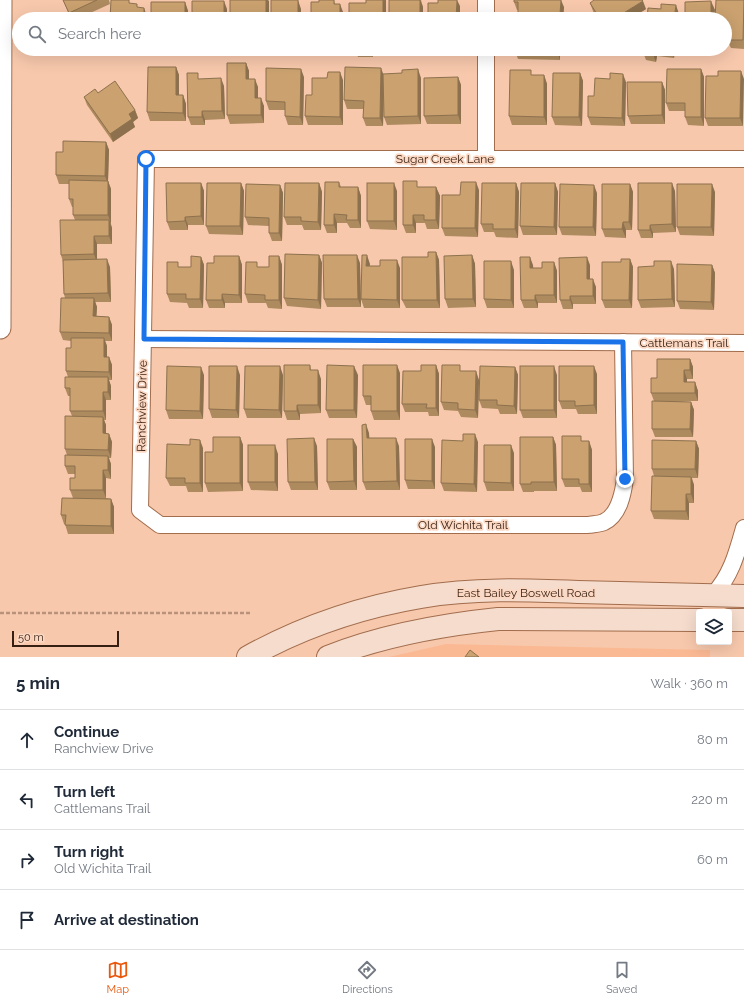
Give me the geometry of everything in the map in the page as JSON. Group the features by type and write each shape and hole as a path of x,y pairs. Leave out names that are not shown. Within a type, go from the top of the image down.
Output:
{"main road":[{"name":"East Bailey Boswell Road","path":"248,657 296,633 357,611 422,597 467,592 520,590 744,596"},
{"path":"328,657 374,641 404,633 467,622 527,619 696,620"},
{"path":"732,620 744,620"}],"street":[{"path":"0,328 1,0"},
{"path":"486,0 486,12"},
{"path":"486,56 486,159"},
{"name":"Sugar Creek Lane","path":"146,159 744,159"},
{"name":"Ranchview Drive","path":"140,510 146,159"},
{"name":"Cattlemans Trail","path":"144,339 744,343"},
{"name":"Old Wichita Trail","path":"140,510 160,525 588,525 604,522 613,514 622,498 625,479 623,342"},
{"path":"713,595 722,586 732,567 744,528"}],"path":[{"path":"0,613 252,613"}],"shaded area":[{"path":"446,644 710,650 710,657 389,657"}],"building":[{"path":"63,0 97,0 71,12 69,12"},
{"path":"111,0 129,0 129,3 137,4 137,7 144,8 144,12 110,12"},
{"path":"230,0 266,0 266,12 230,12"},
{"path":"271,0 298,0 298,12 271,12"},
{"path":"319,0 334,0 334,4 340,4 340,12 311,12 311,2 319,2"},
{"path":"366,0 383,0 383,12 349,12 349,3 366,3"},
{"path":"389,0 420,0 420,12 389,12"},
{"path":"438,0 457,0 456,12 428,12 428,3 438,3"},
{"path":"514,0 561,0 560,12 518,12 518,2 514,2"},
{"path":"594,0 643,1 625,12 596,12 590,3"},
{"path":"716,0 744,0 743,40 732,40 732,12 715,12"},
{"path":"192,1 224,1 224,12 192,12"},
{"path":"711,1 711,12 685,12 685,2"},
{"path":"151,2 185,2 185,12 151,12"},
{"path":"661,4 676,5 675,12 648,12 648,8 661,9"},
{"path":"227,63 246,63 246,79 255,79 255,98 261,98 261,115 227,115"},
{"path":"148,67 176,67 176,95 183,95 183,113 147,112"},
{"path":"345,67 381,68 380,118 363,118 364,101 344,100"},
{"path":"266,68 301,69 300,117 285,116 285,102 266,101"},
{"path":"418,69 418,116 384,117 383,74 402,73 402,70"},
{"path":"667,69 701,69 701,117 685,117 685,103 666,103"},
{"path":"510,70 531,70 531,75 544,75 544,117 509,116"},
{"path":"718,71 741,71 740,118 705,118 706,76 718,76"},
{"path":"328,72 340,72 340,117 305,116 306,95 312,95 312,78 327,78"},
{"path":"187,73 198,73 198,79 221,78 222,111 202,111 202,117 188,117"},
{"path":"553,73 580,73 579,117 552,117"},
{"path":"610,73 623,74 622,118 588,117 588,96 594,96 595,78 610,79"},
{"path":"458,77 458,115 424,116 424,78"},
{"path":"115,81 135,110 129,114 132,119 110,134 84,97 95,89 98,93"},
{"path":"627,82 662,82 662,115 628,116"},
{"path":"63,141 106,142 105,176 56,175 56,152 63,152"},
{"path":"69,180 108,181 108,215 73,215 73,199 69,199"},
{"path":"403,181 417,181 417,187 436,187 436,220 424,220 424,215 413,215 413,225 403,225"},
{"path":"325,182 339,182 339,187 358,187 358,220 346,220 347,215 334,214 334,225 324,225"},
{"path":"461,182 476,182 475,228 442,228 442,195 460,195"},
{"path":"166,183 201,183 201,216 185,217 185,221 167,222"},
{"path":"207,183 241,183 240,226 206,226"},
{"path":"285,183 319,183 318,222 301,221 301,217 284,217"},
{"path":"367,183 394,183 394,221 367,221"},
{"path":"482,183 516,183 515,229 493,229 493,224 481,224"},
{"path":"521,183 555,183 554,227 520,226"},
{"path":"638,183 672,183 672,224 650,225 650,230 638,230"},
{"path":"246,184 280,185 279,233 269,233 269,218 245,217"},
{"path":"560,184 594,185 593,227 559,227"},
{"path":"602,184 630,184 629,222 623,222 622,229 602,229"},
{"path":"677,184 712,184 711,227 677,227"},
{"path":"60,220 109,220 109,236 94,236 94,254 61,255"},
{"path":"428,252 436,252 437,300 402,300 402,257 428,257"},
{"path":"285,254 319,255 318,300 284,298"},
{"path":"323,255 357,255 358,299 324,299"},
{"path":"362,255 367,255 366,266 380,266 380,260 397,260 397,300 361,299"},
{"path":"472,255 473,299 445,299 444,256"},
{"path":"191,256 201,257 200,299 186,299 186,294 167,294 167,262 178,262 178,267 191,267"},
{"path":"214,256 239,256 239,295 222,294 222,300 206,300 207,263 214,263"},
{"path":"269,256 279,256 279,300 265,300 265,295 245,294 246,262 257,262 257,267 269,267"},
{"path":"520,257 530,257 530,268 542,268 542,262 554,262 554,295 535,295 535,300 521,300"},
{"path":"587,257 587,279 593,279 593,296 570,296 570,300 560,300 559,258"},
{"path":"107,259 108,293 64,294 63,260"},
{"path":"621,259 630,259 629,300 602,300 602,262 621,262"},
{"path":"484,261 511,261 511,300 484,299"},
{"path":"654,261 671,261 672,299 638,300 638,267 654,266"},
{"path":"677,264 712,265 711,302 677,301"},
{"path":"61,298 94,298 93,316 109,317 109,333 60,332"},
{"path":"71,338 104,338 104,357 109,357 109,372 66,371 66,348 71,348"},
{"path":"657,359 690,359 690,370 684,370 684,382 695,382 695,393 651,393 651,378 657,378"},
{"path":"284,365 310,365 310,370 318,370 318,405 297,405 297,411 284,411"},
{"path":"327,365 354,366 354,410 326,410"},
{"path":"363,365 397,365 397,411 371,411 371,396 363,396"},
{"path":"421,365 436,365 436,408 426,408 427,404 402,404 403,371 421,371"},
{"path":"442,365 460,365 460,371 476,371 475,410 458,409 458,403 441,402"},
{"path":"167,366 201,367 200,411 166,410"},
{"path":"209,366 237,366 236,410 209,409"},
{"path":"245,366 280,366 279,410 244,409"},
{"path":"480,366 515,367 514,406 497,405 497,400 479,400"},
{"path":"520,366 554,366 554,410 520,410"},
{"path":"559,366 594,366 594,405 575,406 575,401 559,401"},
{"path":"65,377 108,377 108,392 103,392 103,411 70,411 70,388 65,388"},
{"path":"652,401 691,402 690,429 652,429"},
{"path":"65,416 103,417 103,433 109,434 108,450 65,449"},
{"path":"366,424 367,438 396,438 397,481 363,482 362,425"},
{"path":"463,434 475,434 474,484 441,483 442,440 463,441"},
{"path":"562,436 581,436 581,441 589,441 589,484 579,484 579,479 562,479"},
{"path":"213,437 240,437 240,483 205,483 205,452 213,452"},
{"path":"520,437 553,437 554,482 531,482 531,484 520,484"},
{"path":"314,438 315,482 288,482 287,439"},
{"path":"190,439 200,440 200,483 185,483 185,478 166,478 167,444 190,445"},
{"path":"327,439 353,439 354,481 327,482"},
{"path":"405,439 432,439 432,481 405,480"},
{"path":"652,440 696,441 695,469 652,469"},
{"path":"248,445 275,445 275,482 248,482"},
{"path":"484,445 511,445 511,483 484,482"},
{"path":"65,455 108,456 108,470 103,470 103,490 70,490 70,478 75,478 75,466 65,466"},
{"path":"652,476 691,477 691,494 686,494 686,511 651,511"},
{"path":"62,498 111,499 111,526 65,525 66,515 61,515"},
{"path":"470,650 479,657 465,657"}],"route":[{"path":"146,159 144,339 623,342 625,479"}]}
